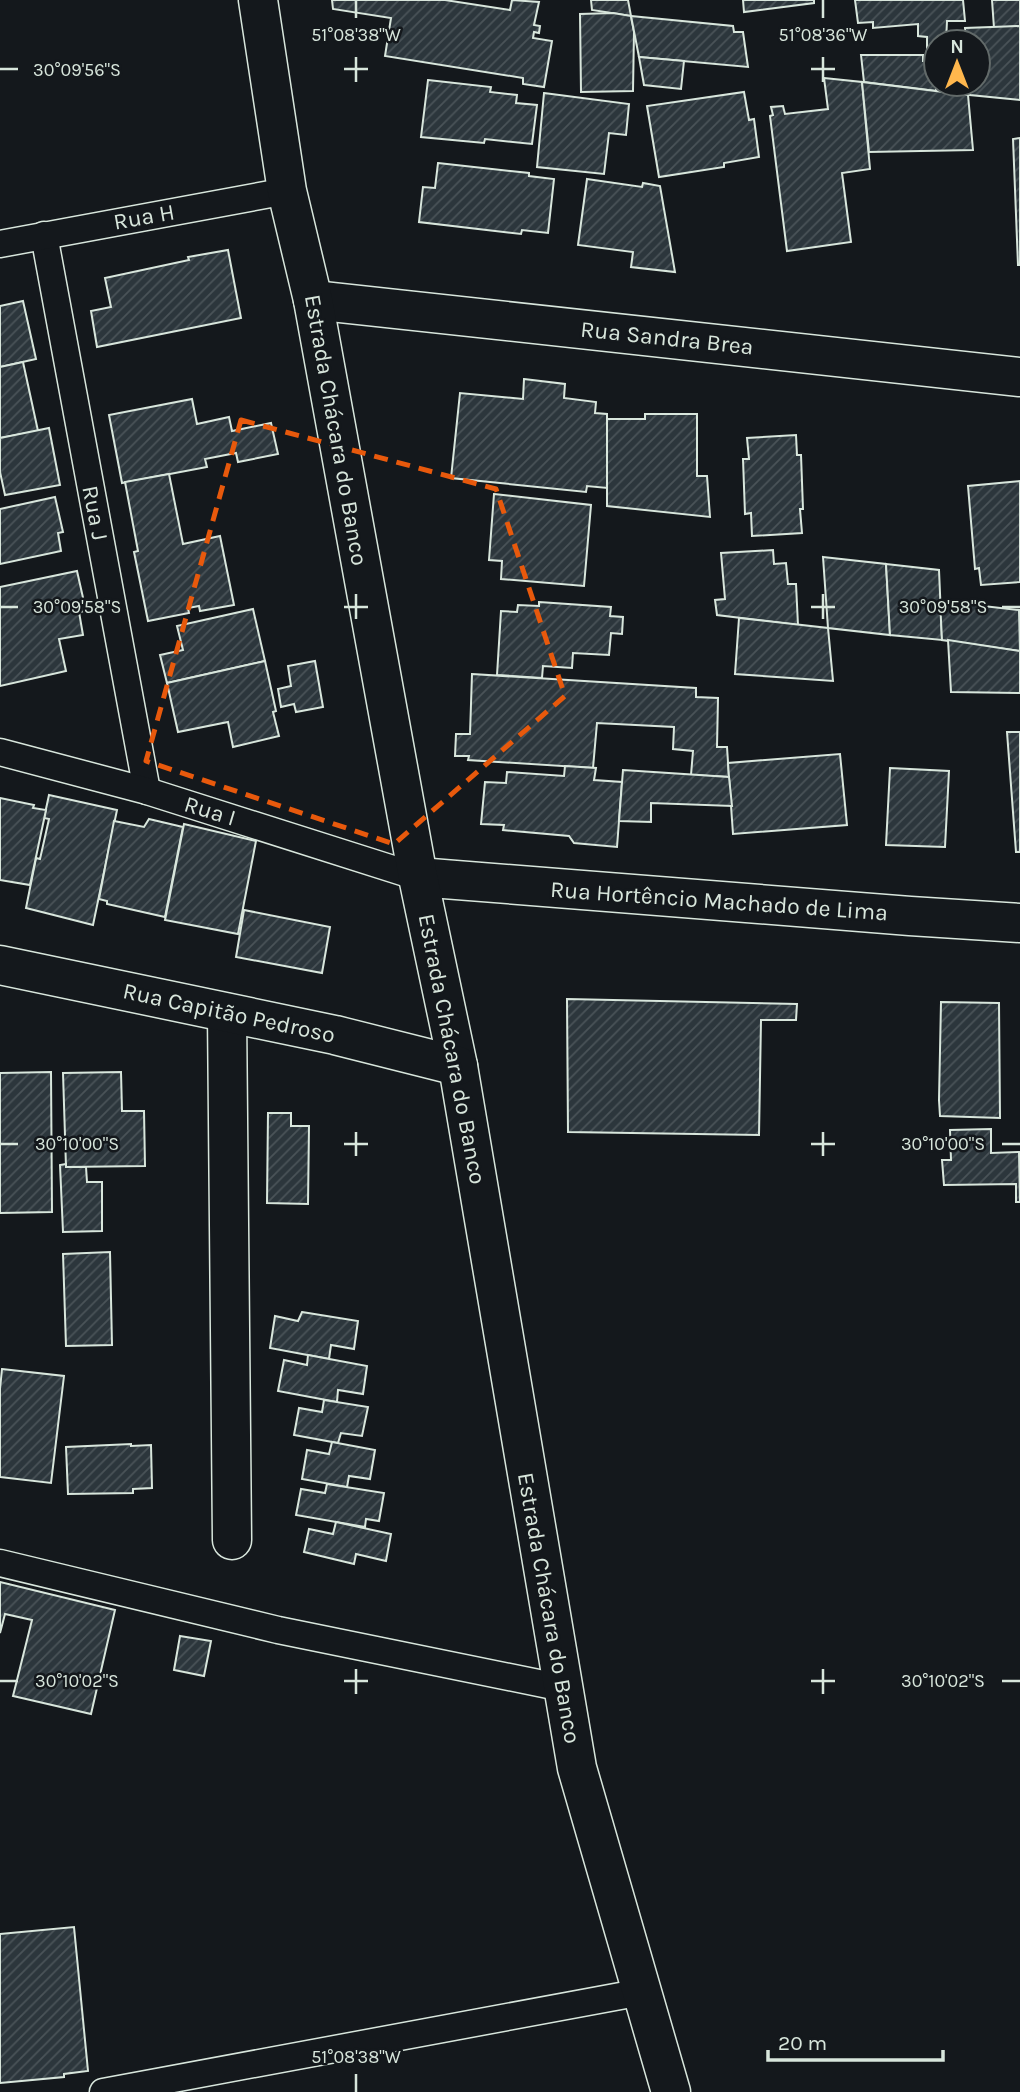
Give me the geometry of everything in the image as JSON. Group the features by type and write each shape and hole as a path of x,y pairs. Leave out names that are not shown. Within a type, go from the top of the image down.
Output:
{"street":[{"name":"Estrada Chácara do Banco","path":"258,0 287,191 313,300 418,877 458,1066 577,1768 671,2092"},
{"name":"Rua Sandra Brea","path":"313,300 1020,377"},
{"name":"Rua Hortêncio Machado de Lima","path":"418,877 1020,923"},
{"name":"Rua Capitão Pedroso","path":"0,965 335,1035 458,1066"},
{"path":"227,1013 232,1540"}],"lane":[{"name":"Rua H","path":"0,244 287,191"},
{"name":"Rua J","path":"44,235 147,791"},
{"name":"Rua I","path":"0,752 147,791 418,877"},
{"path":"0,1563 278,1630 563,1688"},
{"path":"103,2092 642,1992"}],"highlighted area":[{"path":"241,420 496,489 565,696 394,844 146,761"}],"building":[{"path":"332,0 445,0 510,10 512,0 539,2 534,25 540,26 539,33 534,32 533,38 552,41 544,87 523,84 523,78 385,56 391,18 333,9"},
{"path":"591,0 628,0 631,16 592,10"},
{"path":"743,0 814,0 814,3 744,12"},
{"path":"855,0 963,0 965,21 947,21 947,28 922,28 922,36 918,36 918,24 873,28 873,22 858,23"},
{"path":"992,0 1020,0 1020,26 994,28"},
{"path":"613,13 631,16 634,32 633,91 581,92 580,14"},
{"path":"631,16 733,26 734,32 743,32 748,67 639,57"},
{"path":"1020,26 1020,100 992,97 992,28 965,28"},
{"path":"861,55 922,55 922,89 864,82"},
{"path":"639,57 684,61 681,89 644,85"},
{"path":"824,78 862,82 870,169 842,173 851,242 787,251 771,107 783,106 785,114 828,109"},
{"path":"428,80 491,87 490,92 517,95 516,103 537,105 532,144 421,137"},
{"path":"862,82 922,89 922,98 968,98 973,150 869,152"},
{"path":"744,92 749,120 754,119 759,157 724,163 724,167 659,177 647,106"},
{"path":"544,93 629,104 626,135 609,133 604,174 537,167"},
{"path":"1020,138 1020,265 1018,265 1013,139"},
{"path":"438,163 529,173 529,176 554,179 548,233 522,230 521,234 419,222 423,187 435,188"},
{"path":"587,179 642,187 643,183 660,186 675,272 631,267 633,252 578,245"},
{"path":"228,250 241,318 97,347 91,311 111,307 105,278"},
{"path":"23,301 36,359 0,367 0,306"},
{"path":"23,362 38,431 0,438 0,367"},
{"path":"524,379 565,384 564,398 596,402 595,413 607,414 607,488 587,486 586,492 451,478 460,393 523,399"},
{"path":"192,399 197,424 229,417 232,431 271,423 278,454 238,462 236,453 205,459 207,467 122,483 109,415"},
{"path":"645,414 697,414 697,476 707,476 710,517 607,506 607,419 645,419"},
{"path":"49,428 60,485 5,495 0,472 0,438"},
{"path":"796,435 797,455 801,455 802,533 752,536 751,513 745,514 743,459 749,459 747,438"},
{"path":"169,474 183,544 220,536 234,605 200,611 199,606 188,608 189,613 148,621 134,552 138,551 125,482"},
{"path":"1020,481 1020,582 981,585 979,568 975,569 968,486"},
{"path":"494,494 591,505 584,586 501,579 502,561 489,560"},
{"path":"55,497 63,532 58,533 61,551 0,564 0,509"},
{"path":"773,550 774,564 786,563 788,584 796,584 798,625 717,615 715,600 725,599 721,553"},
{"path":"823,557 886,564 890,635 828,628"},
{"path":"886,564 939,570 942,640 890,635"},
{"path":"77,571 86,611 79,612 83,635 59,639 66,671 0,686 0,587"},
{"path":"940,601 1019,610 1020,651 942,640"},
{"path":"539,602 611,607 610,616 623,617 622,634 611,633 609,655 573,653 572,668 543,666 542,678 497,675 501,611 517,612 518,605 539,606"},
{"path":"253,609 265,661 167,683 160,655 183,650 177,626"},
{"path":"739,618 828,628 833,681 735,674"},
{"path":"948,640 1020,651 1020,693 951,692"},
{"path":"265,661 279,736 233,747 228,722 178,732 167,683"},
{"path":"315,661 323,707 296,712 294,704 281,707 278,689 291,686 288,666"},
{"path":"472,674 696,688 696,697 718,698 717,747 727,747 729,777 691,775 693,751 673,749 674,727 597,723 593,768 468,760 469,756 455,756 456,734 470,734"},
{"path":"1007,732 1020,732 1020,852 1016,852"},
{"path":"840,754 847,825 733,834 728,763"},
{"path":"565,766 596,768 594,780 622,782 617,847 574,843 569,836 503,830 504,825 481,824 485,782 506,783 507,772 564,776"},
{"path":"890,768 949,771 945,847 886,845"},
{"path":"623,770 729,777 732,806 651,803 651,822 619,821"},
{"path":"49,795 117,810 93,925 26,908 36,858 40,859 49,819 44,818"},
{"path":"0,798 46,810 30,885 0,880"},
{"path":"149,819 183,827 165,917 107,904 107,901 99,899 114,821 144,827"},
{"path":"184,824 256,841 238,934 165,920"},
{"path":"244,910 330,927 322,973 236,957"},
{"path":"567,999 797,1004 796,1020 761,1020 759,1135 568,1132"},
{"path":"941,1002 999,1003 1000,1118 940,1116"},
{"path":"51,1072 52,1212 0,1213 0,1073"},
{"path":"121,1072 122,1111 144,1111 145,1166 66,1167 63,1073"},
{"path":"268,1113 291,1113 291,1126 309,1126 308,1204 267,1203"},
{"path":"991,1129 991,1153 1019,1152 1020,1202 1016,1202 1016,1184 944,1185 942,1160 951,1160 950,1130"},
{"path":"66,1164 66,1167 86,1167 87,1182 102,1182 102,1231 63,1232 60,1165"},
{"path":"110,1252 112,1345 66,1346 63,1254"},
{"path":"302,1312 358,1321 354,1349 331,1345 329,1359 270,1348 275,1316 298,1321"},
{"path":"308,1355 367,1366 363,1394 338,1390 337,1402 278,1391 284,1360 307,1365"},
{"path":"2,1369 64,1376 51,1483 0,1477"},
{"path":"324,1400 368,1407 362,1436 341,1433 338,1443 294,1435 299,1408 322,1412"},
{"path":"332,1442 375,1450 370,1479 349,1476 347,1487 302,1479 307,1450 329,1454"},
{"path":"151,1445 152,1488 133,1489 133,1493 68,1494 66,1447"},
{"path":"327,1484 384,1493 379,1521 366,1519 365,1527 296,1515 301,1489 325,1493"},
{"path":"336,1522 391,1534 386,1561 356,1554 354,1564 304,1552 309,1529 333,1534"},
{"path":"0,1582 115,1610 91,1714 13,1696 32,1620 5,1614 0,1633"},
{"path":"180,1636 211,1641 204,1676 174,1670"},
{"path":"74,1927 88,2071 64,2074 64,2077 0,2083 0,1934"}]}
